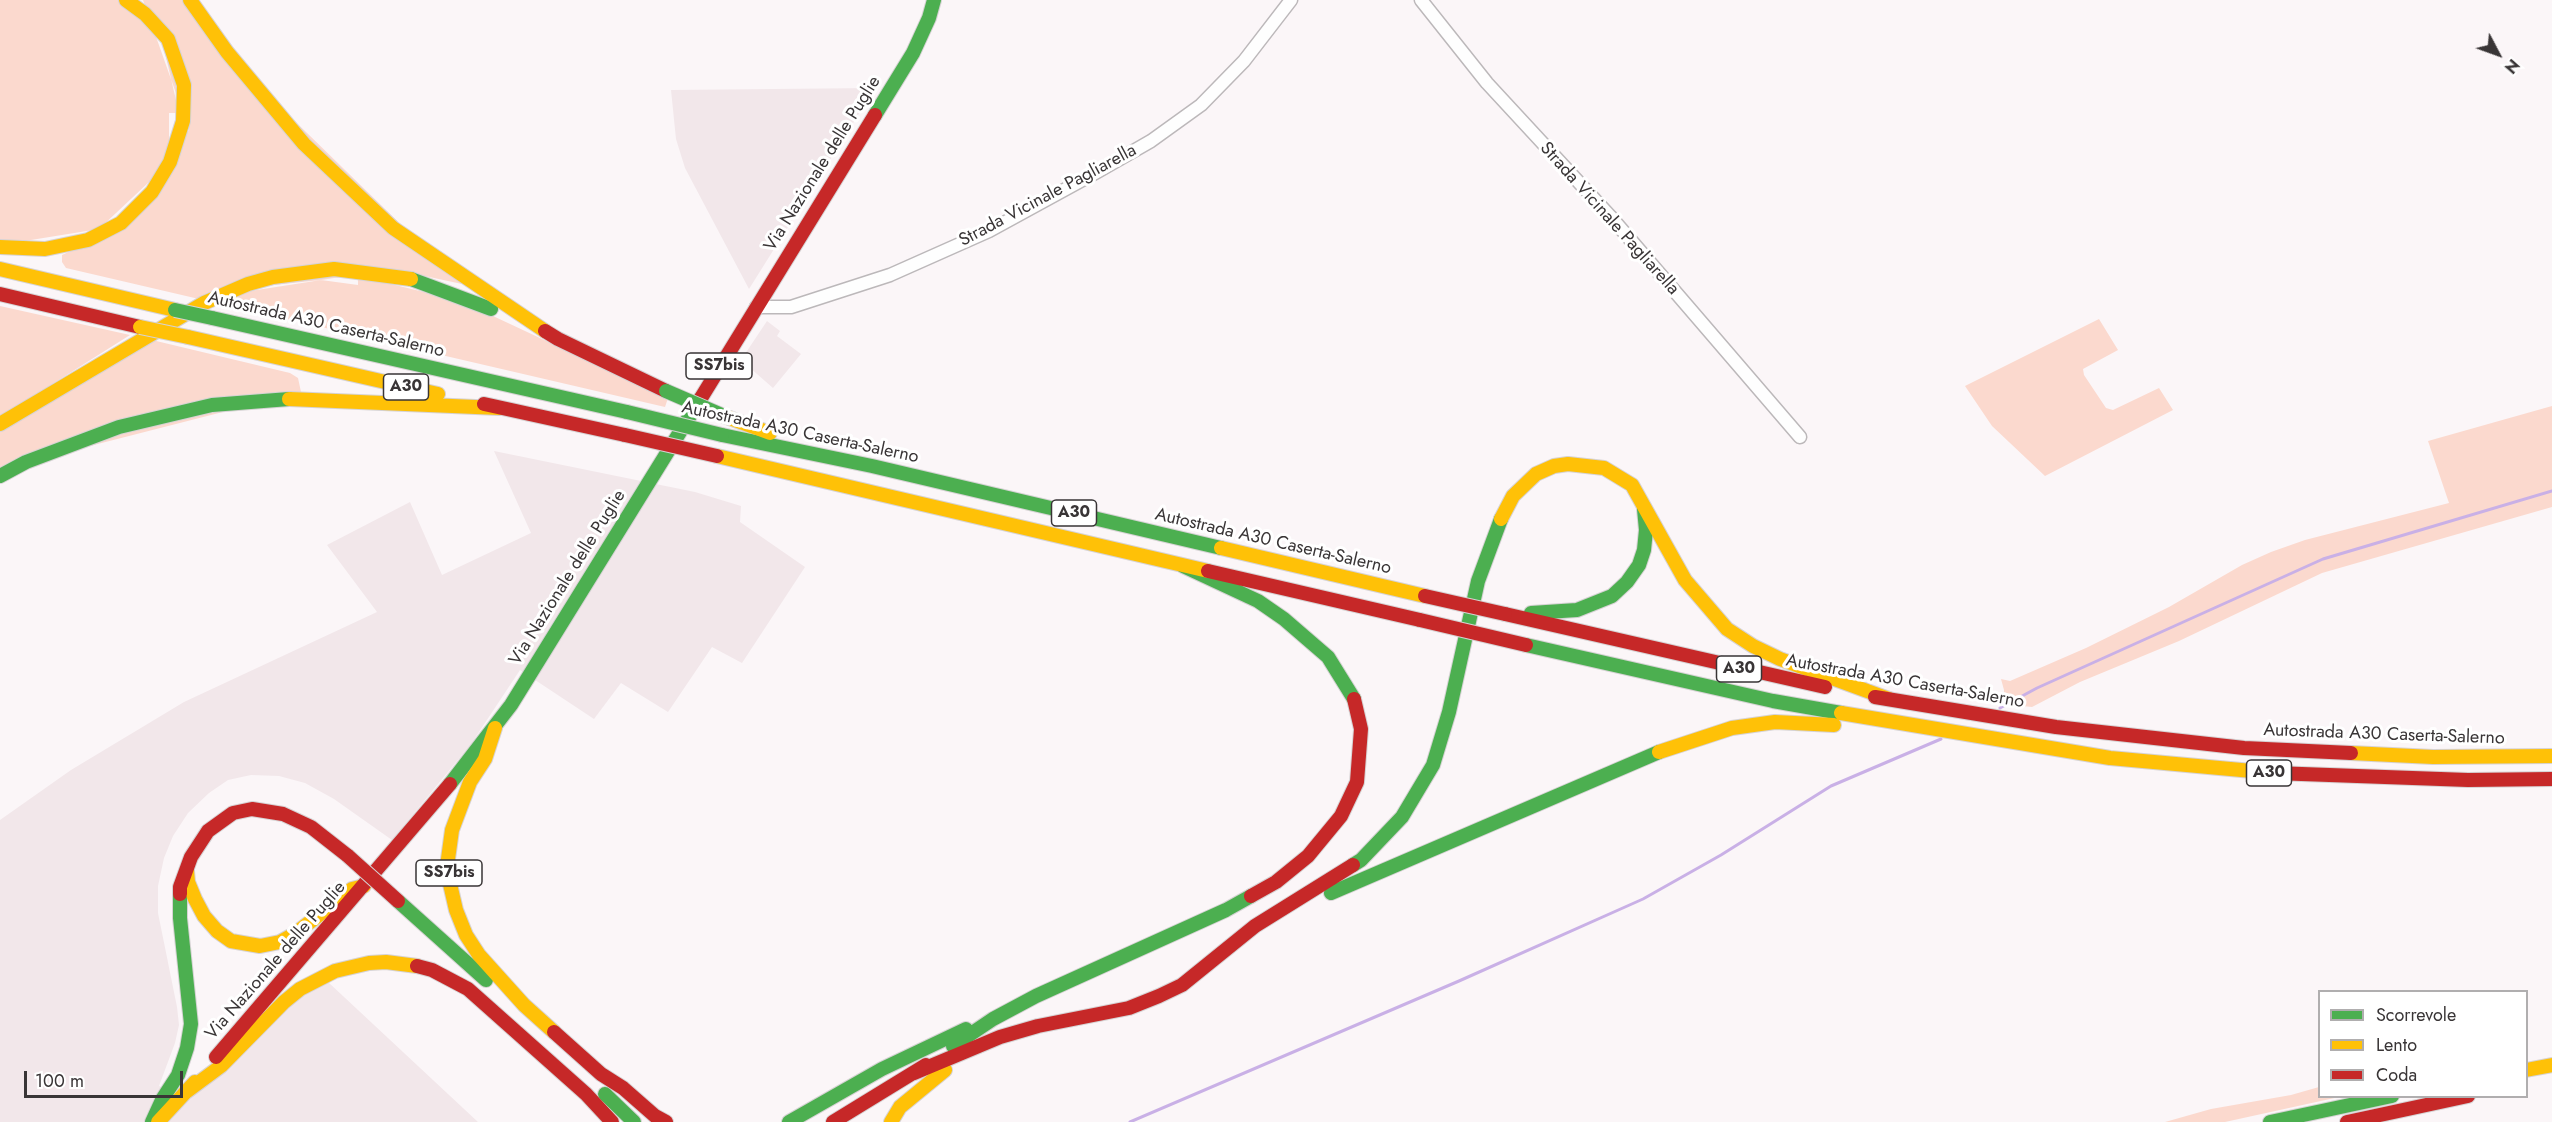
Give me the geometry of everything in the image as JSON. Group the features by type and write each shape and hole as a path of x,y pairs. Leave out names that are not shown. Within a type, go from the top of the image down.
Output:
{"main road":[{"path":"0,247 45,249 88,240 121,223 152,192 170,162 183,121 184,85 168,39 145,14 126,0"},
{"path":"190,0 227,52 304,144 393,228 490,296 558,339"},
{"name":"Via Nazionale delle Puglie","path":"158,1122 432,807 495,728 913,53 929,18 934,0"},
{"name":"Autostrada A30 Caserta-Salerno","path":"0,269 722,435 839,459 1782,679 2056,727 2244,748 2433,757 2552,756"},
{"path":"0,424 204,303 248,284 304,271 362,270 424,282 463,296 666,391 724,416 839,459"},
{"name":"A30","path":"0,294 717,456 1183,566 1773,701 2110,758 2255,772 2468,780 2552,779"},
{"path":"0,476 26,462 119,427 212,405 258,400 309,399 499,408"},
{"path":"914,1073 1000,1037 1038,1026 1129,1008 1159,996 1182,985 1235,940 1362,860 1402,817 1433,765 1449,712 1478,581 1504,512 1513,496 1536,474 1568,464 1604,468 1620,476 1632,485 1643,501 1685,580 1727,629 1753,646 1780,659 1889,699"},
{"path":"1505,614 1577,610 1612,596 1627,582 1639,565 1644,550 1646,530 1643,501"},
{"path":"789,1122 906,1056 950,1035 993,1019 1072,979 1226,910 1276,882 1300,862 1341,816 1357,782 1361,729 1354,699 1343,678 1328,657 1258,601 1183,566"},
{"path":"1276,914 1344,888 1678,744 1732,728 1775,722 1825,723 1975,747 2110,758"},
{"name":"SS7bis","path":"495,728 485,759 470,782 452,830 448,859 450,884 456,910 466,935 479,955 524,1005 601,1074 650,1122"},
{"name":"SS7bis","path":"152,1122 163,1098 178,1075 187,1048 191,1024 180,918 180,886 198,845 208,831 233,813 252,809 276,812 297,820 322,835 348,856 482,976 634,1122"},
{"name":"SS7bis","path":"187,869 188,882 195,899 204,916 217,931 231,941 260,946 280,942 296,933 352,889 364,886"},
{"path":"1226,910 1272,902 1318,888"},
{"name":"SS7bis","path":"186,1092 221,1066 284,1002 300,989 335,971 369,963 386,962 432,970 468,989 586,1094 624,1122"},
{"name":"SS7bis","path":"482,976 524,1005"},
{"path":"833,1122 914,1073 993,1019"},
{"path":"891,1122 900,1107 941,1072 1000,1037"},
{"path":"2528,1070 2552,1065"},
{"path":"601,1074 623,1088 655,1116 666,1122"},
{"path":"586,1094 612,1122"},
{"path":"2270,1122 2383,1098"},
{"path":"2347,1122 2459,1098"}],"street":[{"name":"Strada Vicinale Pagliarella","path":"756,307 791,307 890,275 989,231 1097,172 1151,141 1201,105 1244,61 1291,0"},
{"name":"Strada Vicinale Pagliarella","path":"1421,0 1487,83 1610,216 1800,437"}],"shaded area":[{"path":"0,0 122,0 161,36 179,113 169,113 169,150 165,167 99,229 0,245"},
{"path":"143,0 188,0 228,56 462,284 392,269 199,299 66,268 62,262 62,255 122,227 189,130"},
{"path":"875,88 749,289 685,168 676,139 671,90"},
{"path":"358,276 461,301 668,398 665,407 218,303 264,286 321,280 358,285"},
{"path":"0,306 130,335 0,417"},
{"path":"2099,319 2118,350 2083,369 2084,375 2106,408 2113,410 2159,388 2173,410 2045,476 1992,426 1965,386"},
{"path":"767,321 780,331 777,336 801,354 773,388 741,360"},
{"path":"152,340 290,373 298,378 301,392 0,469 0,430"},
{"path":"2552,406 2552,507 2322,573 2179,641 2080,682 2032,707 2004,704 2001,679 2010,681 2086,648 2169,607 2242,565 2305,540 2449,503 2428,441"},
{"path":"494,451 695,492 741,506 740,522 805,567 742,663 712,647 668,712 621,683 594,719 520,670 471,744 392,840 334,799 305,783 279,776 251,775 228,780 209,793 188,813 173,836 164,858 158,886 158,913 179,1025 175,1043 159,1086 190,1099 306,992 328,982 478,1122 0,1122 0,820 71,770 184,702 377,612 327,545 410,502 442,575 531,533"},
{"path":"2318,1087 2318,1098 2334,1098 2225,1122 2165,1122 2211,1109 2291,1095"}],"waterway":[{"path":"2000,708 2037,688 2323,559 2552,491"},
{"path":"1130,1122 1459,981 1643,899 1721,855 1831,786 1941,739"}],"traffic: fast":[{"path":"875,115 913,53 929,18 934,0"},
{"path":"411,279 491,309"},
{"path":"175,310 212,318"},
{"path":"212,318 627,412"},
{"path":"666,391 724,416"},
{"path":"450,784 511,705 701,398"},
{"path":"0,476 26,462 119,427 212,405 289,399"},
{"path":"627,412 722,435"},
{"path":"722,435 872,466 1221,548"},
{"path":"1531,613 1577,610 1612,596 1627,582 1639,565 1644,550 1646,530 1644,509"},
{"path":"1353,865 1361,860 1402,817 1433,765 1449,712 1478,581 1501,519"},
{"path":"1183,566 1258,601 1284,619 1328,657 1354,699"},
{"path":"1526,645 1773,701 1841,713"},
{"path":"1331,893 1659,752"},
{"path":"152,1122 163,1098 178,1075 187,1048 191,1024 180,918 180,894"},
{"path":"953,1046 993,1019 1036,996 1226,910 1251,896"},
{"path":"398,901 486,980"},
{"path":"789,1122 882,1069 966,1029"},
{"path":"605,1094 634,1122"},
{"path":"2270,1122 2383,1098"}],"traffic: slow":[{"path":"0,247 45,249 88,240 121,223 152,192 170,162 183,121 184,85 168,39 145,14 126,0"},
{"path":"190,0 227,52 304,144 393,228 545,331"},
{"path":"0,269 175,310"},
{"path":"0,424 204,303 248,284 273,277 334,269 411,279"},
{"path":"140,327 188,337"},
{"path":"188,337 438,394"},
{"path":"289,399 499,408"},
{"path":"724,416 770,433"},
{"path":"717,456 1208,571"},
{"path":"1501,519 1513,496 1536,474 1554,466 1568,464 1604,468 1632,485 1685,580 1727,629 1753,646 1780,659 1889,699"},
{"path":"1221,548 1425,596"},
{"path":"1841,713 2110,758 2274,773"},
{"path":"1659,752 1732,728 1775,722 1834,725"},
{"path":"495,728 485,759 470,782 452,830 448,859 450,884 456,910 466,935 479,955 524,1005 554,1032"},
{"path":"2351,753 2433,757 2552,756"},
{"path":"187,871 188,882 195,899 204,916 217,931 231,941 260,946 280,942 296,933 352,889 364,886"},
{"path":"186,1092 221,1066 284,1002 300,989 335,971 369,963 386,962 417,966"},
{"path":"2528,1070 2552,1065"},
{"path":"891,1122 900,1107 945,1070"},
{"path":"158,1122 195,1082"}],"traffic: jam":[{"path":"701,398 875,115"},
{"path":"0,294 140,327"},
{"path":"545,331 666,391"},
{"path":"484,404 625,435"},
{"path":"625,435 717,456"},
{"path":"1208,571 1420,620"},
{"path":"1425,596 1505,614"},
{"path":"1505,614 1825,687"},
{"path":"1420,620 1526,645"},
{"path":"1875,697 2056,727 2244,748 2351,753"},
{"path":"1251,896 1276,882 1308,856 1341,816 1357,782 1361,729 1354,699"},
{"path":"2274,773 2468,780 2552,779"},
{"path":"216,1057 450,784"},
{"path":"180,894 180,887 191,857 208,831 233,813 252,809 283,814 311,827 348,856"},
{"path":"348,856 398,901"},
{"path":"914,1073 1000,1037 1038,1026 1129,1008 1159,996 1182,985 1255,926 1353,865"},
{"path":"417,966 432,970 468,989 586,1094 612,1122"},
{"path":"554,1032 601,1074 623,1088 655,1116 666,1122"},
{"path":"833,1122 926,1065"},
{"path":"2347,1122 2459,1098"}]}
